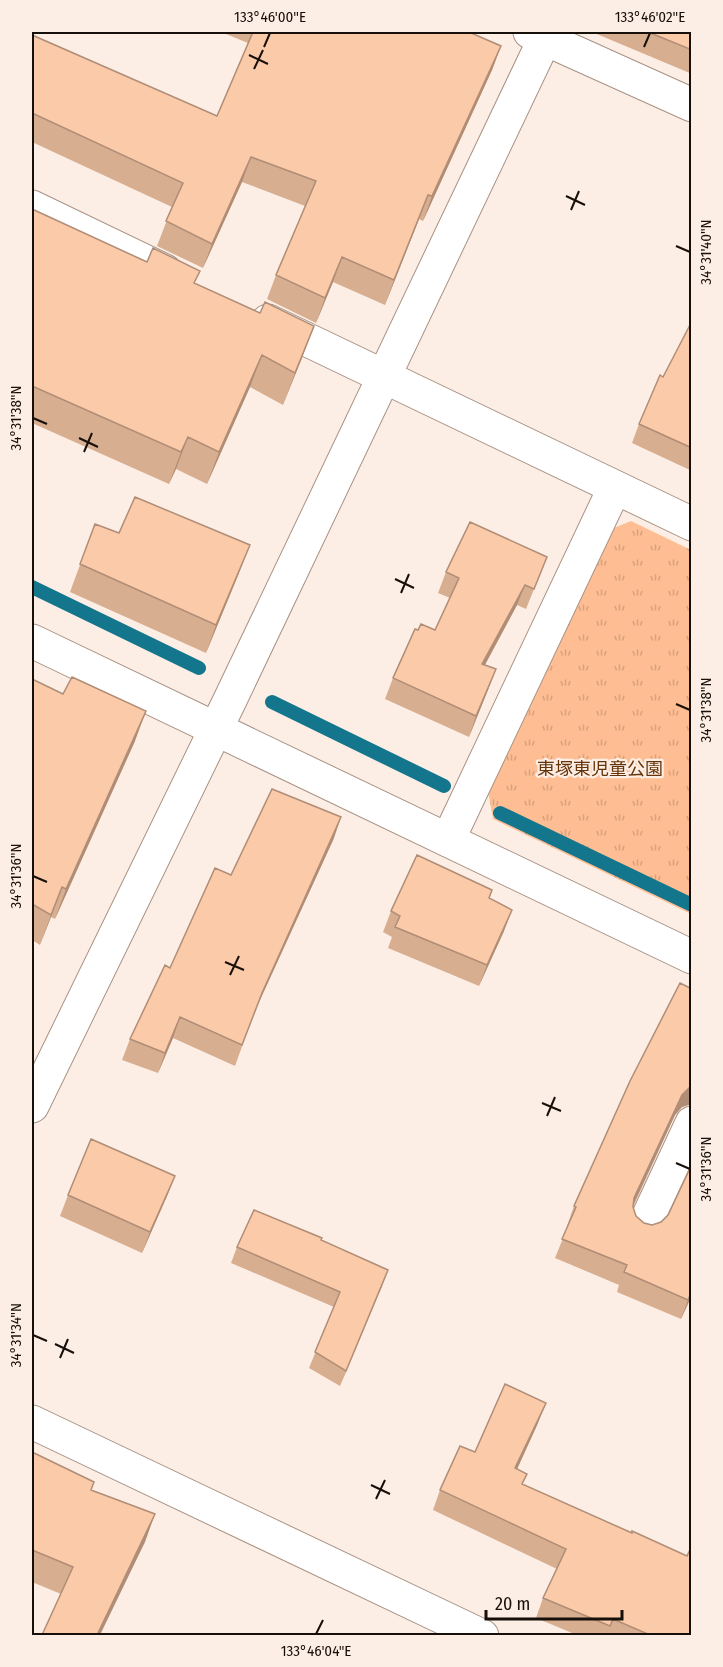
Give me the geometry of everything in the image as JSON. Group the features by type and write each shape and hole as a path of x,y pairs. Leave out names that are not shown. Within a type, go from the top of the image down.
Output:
{"street":[{"path":"32,1106 385,376 541,34 692,105"},
{"path":"32,207 192,284"},
{"path":"246,310 692,524"},
{"path":"448,840 615,487"},
{"path":"32,641 692,957"},
{"path":"644,1226 692,1123"},
{"path":"32,1422 482,1635"}],"green space":[{"name":"東塚東児童公園","path":"631,521 691,550 691,914 493,819 488,791 609,530"}],"building":[{"path":"253,32 469,32 501,46 432,196 428,195 394,280 342,257 325,298 276,275 316,181 251,157 212,244 166,221 183,183 32,113 32,35 217,116"},
{"path":"648,32 692,32 692,50"},
{"path":"32,209 147,262 153,248 200,271 194,283 260,313 265,302 314,326 295,373 262,355 219,452 188,437 181,452 32,386"},
{"path":"692,321 692,448 639,424 660,375 663,377"},
{"path":"135,497 250,545 216,625 80,564 95,524 119,533"},
{"path":"470,522 547,557 534,589 525,585 482,664 496,669 476,716 393,678 415,629 418,630 421,624 435,630 459,578 446,572"},
{"path":"72,677 146,711 66,889 62,887 51,915 32,904 32,679 63,694"},
{"path":"272,789 341,817 262,993 242,1045 180,1017 165,1053 130,1039 165,965 170,968 215,868 231,875"},
{"path":"417,855 492,890 489,898 512,910 487,965 395,927 400,916 391,911"},
{"path":"680,983 692,989 692,1087 682,1095 634,1198 633,1207 636,1216 644,1223 652,1225 661,1222 668,1215 692,1164 692,1291 688,1300 624,1272 627,1265 562,1239 576,1207 574,1206 630,1081"},
{"path":"91,1139 175,1176 150,1232 68,1195"},
{"path":"254,1210 322,1238 321,1240 388,1270 346,1371 315,1352 340,1292 237,1247"},
{"path":"505,1384 546,1403 515,1468 527,1474 522,1484 687,1556 692,1545 692,1635 650,1635 613,1619 610,1626 543,1598 566,1549 440,1490 460,1446 475,1452"},
{"path":"32,1452 94,1482 91,1490 155,1514 97,1635 42,1635 73,1567 32,1550"}],"waterway":[{"path":"32,587 199,668"},
{"path":"272,702 444,786"},
{"path":"500,813 692,905"}]}
